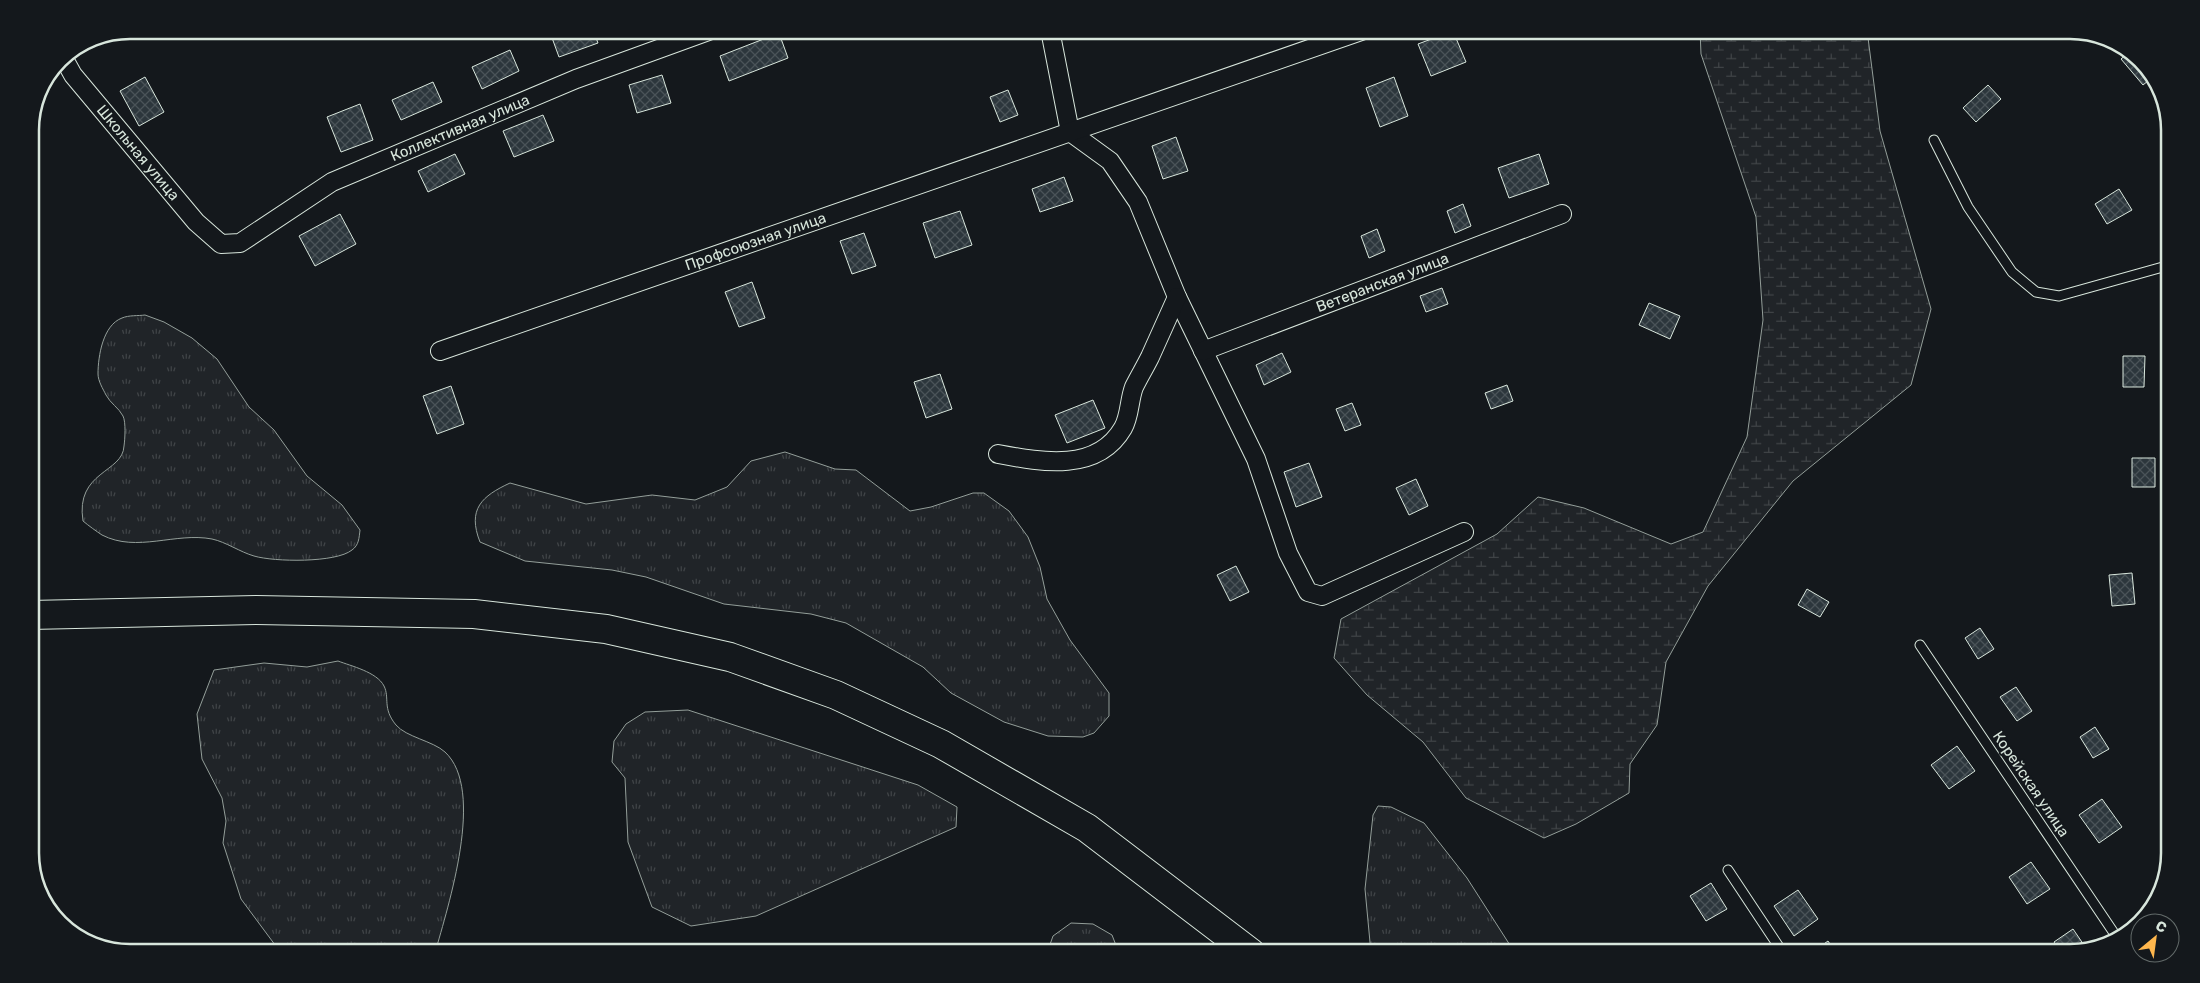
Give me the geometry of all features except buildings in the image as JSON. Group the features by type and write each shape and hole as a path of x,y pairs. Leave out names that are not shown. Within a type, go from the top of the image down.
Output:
{"main road":[{"path":"39,615 256,610 474,614 606,629 730,657 836,695 941,744 1087,828 1239,944"}],"street":[{"name":"Коллективная улица","path":"221,244 240,243 332,182 576,79 686,39"},
{"path":"1052,39 1070,132 1110,160 1138,202 1177,297 1256,459 1288,553 1308,592 1322,596 1464,532"},
{"name":"Профсоюзная улица","path":"440,350 1338,39"},
{"name":"Школьная улица","path":"67,64 73,75 190,215 221,244"},
{"name":"Ветеранская улица","path":"1203,351 1562,214"},
{"path":"998,454 1032,461 1065,461 1090,458 1109,447 1124,427 1134,388 1150,358 1177,297"}],"lane":[{"path":"1934,140 1968,207 2012,272 2036,292 2059,296 2161,268"},
{"name":"Корейская улица","path":"1920,645 2114,933"},
{"path":"1728,870 1777,944"}],"green space":[{"path":"1700,39 1868,39 1880,131 1931,309 1911,385 1793,481 1708,586 1666,662 1657,725 1630,764 1629,793 1576,824 1544,838 1466,798 1423,742 1367,695 1334,658 1341,619 1497,534 1538,497 1584,508 1671,544 1703,532 1747,437 1763,320 1756,217 1701,54"},
{"path":"145,315 164,322 192,338 217,359 249,407 274,430 307,476 342,505 360,530 356,546 352,550 333,557 319,559 290,560 263,558 212,539 184,538 142,542 115,540 102,535 83,521 82,505 86,492 92,482 122,455 124,443 125,426 123,416 108,398 98,377 99,359 103,342 110,327 116,322 125,317"},
{"path":"785,452 835,469 856,470 910,511 931,507 973,493 984,493 1009,511 1028,537 1040,567 1047,599 1070,640 1109,693 1109,716 1094,733 1083,737 1048,736 1004,722 951,693 923,667 846,623 811,614 724,604 646,577 612,570 525,561 480,542 476,531 476,512 480,505 492,493 510,483 586,504 652,495 695,500 727,487 751,461"},
{"path":"338,661 376,677 381,681 386,690 389,713 396,725 406,733 440,748 445,752 457,770 463,793 460,849 455,879 438,944 274,944 241,899 223,843 226,821 222,798 202,759 197,714 214,670 264,663 307,667"},
{"path":"688,710 918,785 957,807 956,827 756,916 691,926 652,907 628,842 625,778 612,762 614,741 626,724 645,712"},
{"path":"1378,806 1391,807 1424,823 1467,878 1509,944 1370,944 1365,889 1373,815"},
{"path":"1071,923 1093,924 1112,935 1116,944 1050,944 1053,936"}]}
